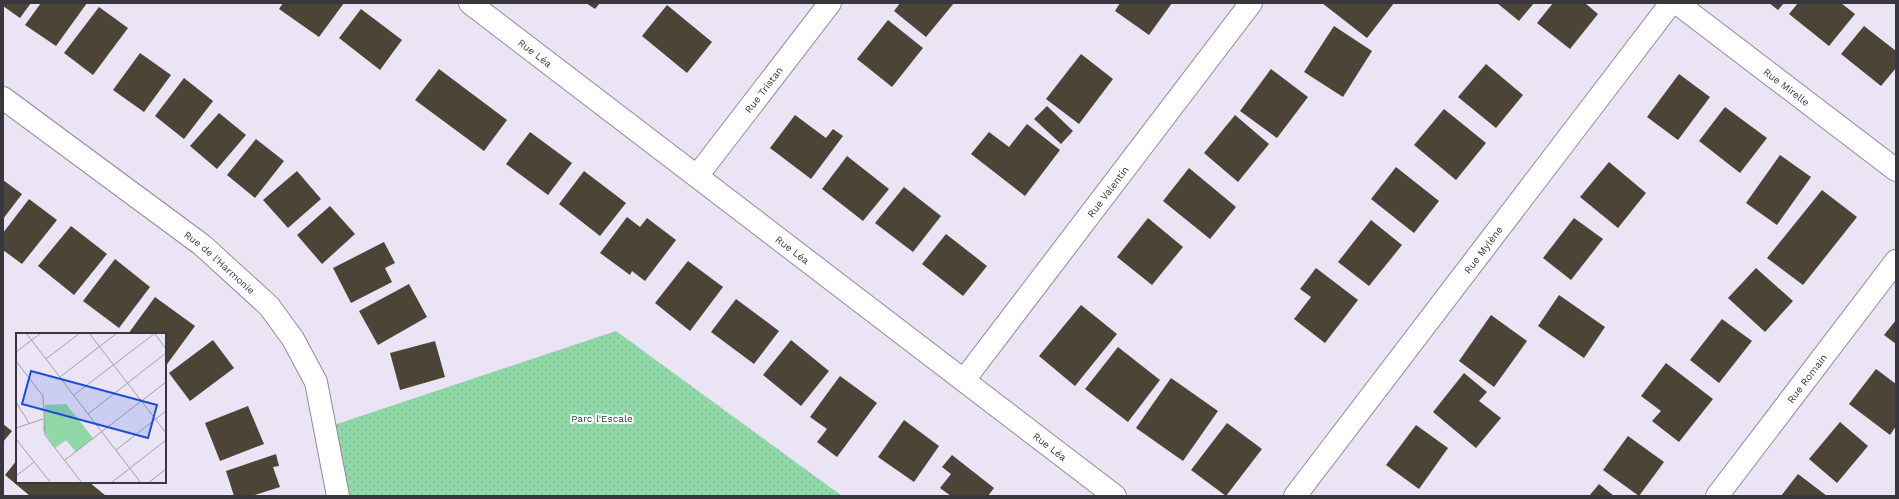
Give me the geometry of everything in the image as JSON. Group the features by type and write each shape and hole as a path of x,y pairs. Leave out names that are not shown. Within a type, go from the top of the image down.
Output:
{"street":[{"name":"Rue Léa","path":"470,3 1115,496"},
{"name":"Rue Tristan","path":"697,176 830,3"},
{"name":"Rue Valentin","path":"964,380 1251,3"},
{"name":"Rue Mylène","path":"1295,496 1671,3"},
{"name":"Rue Mirelle","path":"1676,3 1896,170"},
{"name":"Rue de l'Harmonie","path":"3,98 202,245 269,306 293,339 316,382 338,496"},
{"name":"Rue Romain","path":"1716,496 1896,261"}],"green space":[{"name":"Parc l'Escale","path":"616,331 842,496 338,496 325,428"}],"building":[{"path":"3,3 31,3 20,18 3,6"},
{"path":"41,3 87,3 56,46 25,25"},
{"path":"283,3 344,3 319,37 279,9"},
{"path":"586,3 600,3 595,9"},
{"path":"900,3 954,3 926,37 894,11"},
{"path":"1120,3 1172,3 1149,35 1115,11"},
{"path":"1322,3 1394,3 1367,38"},
{"path":"1497,3 1534,3 1519,21"},
{"path":"1553,3 1585,3 1598,14 1570,49 1537,23"},
{"path":"1769,3 1784,3 1778,10"},
{"path":"1798,3 1841,3 1855,14 1829,46 1789,14"},
{"path":"667,5 712,42 687,73 642,36"},
{"path":"99,7 128,28 93,75 64,53"},
{"path":"361,9 402,40 380,70 339,38"},
{"path":"888,20 923,48 892,87 857,59"},
{"path":"1334,26 1372,51 1343,97 1304,72"},
{"path":"1864,26 1896,51 1896,68 1881,86 1841,54"},
{"path":"140,53 171,75 144,112 113,90"},
{"path":"1081,54 1113,79 1079,124 1046,99"},
{"path":"1486,64 1523,95 1496,128 1458,97"},
{"path":"439,69 507,120 484,151 415,100"},
{"path":"1271,69 1308,97 1277,138 1240,111"},
{"path":"1679,74 1710,97 1678,140 1647,117"},
{"path":"184,78 213,101 184,139 155,116"},
{"path":"1047,106 1073,131 1061,144 1034,119"},
{"path":"1725,107 1767,138 1740,173 1699,141"},
{"path":"1444,109 1486,143 1456,180 1414,145"},
{"path":"219,113 246,135 217,169 190,146"},
{"path":"795,115 826,138 833,129 843,136 811,179 770,148"},
{"path":"1235,115 1269,144 1238,182 1204,153"},
{"path":"1027,124 1060,150 1025,196 971,154 989,132 1009,147"},
{"path":"530,132 572,163 548,195 506,164"},
{"path":"256,139 284,161 255,198 227,175"},
{"path":"1780,155 1811,177 1777,225 1746,203"},
{"path":"847,156 889,189 863,221 822,189"},
{"path":"1609,162 1646,193 1618,228 1580,197"},
{"path":"1396,167 1439,201 1414,233 1371,199"},
{"path":"1189,168 1236,207 1210,239 1163,201"},
{"path":"297,171 321,199 288,228 263,200"},
{"path":"584,171 626,203 600,236 559,204"},
{"path":"3,180 22,194 3,219"},
{"path":"904,187 941,216 913,252 875,223"},
{"path":"1822,190 1857,217 1803,285 1767,258"},
{"path":"29,199 57,220 22,264 3,250 3,233"},
{"path":"330,206 355,234 322,264 297,235"},
{"path":"627,217 640,227 647,218 676,240 645,281 632,271 630,275 600,253"},
{"path":"1148,218 1183,247 1152,285 1117,257"},
{"path":"1574,218 1603,239 1571,280 1543,258"},
{"path":"1371,220 1402,245 1369,286 1338,262"},
{"path":"71,226 107,254 74,295 38,266"},
{"path":"946,234 987,266 963,296 922,264"},
{"path":"384,242 395,263 385,268 392,282 351,303 333,268"},
{"path":"115,259 150,287 119,328 83,301"},
{"path":"688,261 723,287 690,331 655,303"},
{"path":"1316,268 1358,300 1325,343 1294,319 1311,297 1300,289"},
{"path":"1756,268 1793,301 1765,332 1728,298"},
{"path":"409,284 427,317 378,345 359,311"},
{"path":"1559,295 1605,327 1584,358 1538,326"},
{"path":"155,297 195,326 166,366 166,333 129,333"},
{"path":"736,299 779,331 754,364 711,332"},
{"path":"1081,305 1117,334 1075,386 1039,356"},
{"path":"1491,315 1527,341 1494,387 1459,361"},
{"path":"1722,319 1752,341 1719,383 1690,360"},
{"path":"1896,320 1896,344 1884,335"},
{"path":"213,340 234,368 190,401 169,373"},
{"path":"791,340 829,371 801,406 763,375"},
{"path":"435,341 445,377 400,390 390,353"},
{"path":"1118,347 1160,380 1128,422 1085,389"},
{"path":"1666,363 1713,399 1679,442 1652,421 1661,411 1641,396"},
{"path":"1876,369 1896,384 1896,426 1890,435 1849,404"},
{"path":"1464,373 1487,392 1479,401 1501,418 1476,448 1433,412"},
{"path":"840,376 877,403 837,457 817,442 827,429 810,417"},
{"path":"1171,378 1218,411 1183,461 1136,428"},
{"path":"248,406 264,444 220,461 205,423"},
{"path":"904,420 939,446 914,482 878,457"},
{"path":"1840,422 1868,446 1837,483 1809,459"},
{"path":"1227,423 1262,449 1226,496 1191,470"},
{"path":"3,424 12,431 3,442"},
{"path":"1416,425 1448,448 1419,489 1386,465"},
{"path":"1628,436 1664,462 1639,496 1603,470"},
{"path":"276,454 279,466 273,467 280,487 252,496 234,496 226,471"},
{"path":"952,455 994,488 988,496 951,496 940,488 951,474 942,467"},
{"path":"16,461 16,483 90,483 106,496 30,496 5,475"},
{"path":"1798,474 1827,496 1781,496"},
{"path":"1599,484 1614,496 1589,496"}]}
